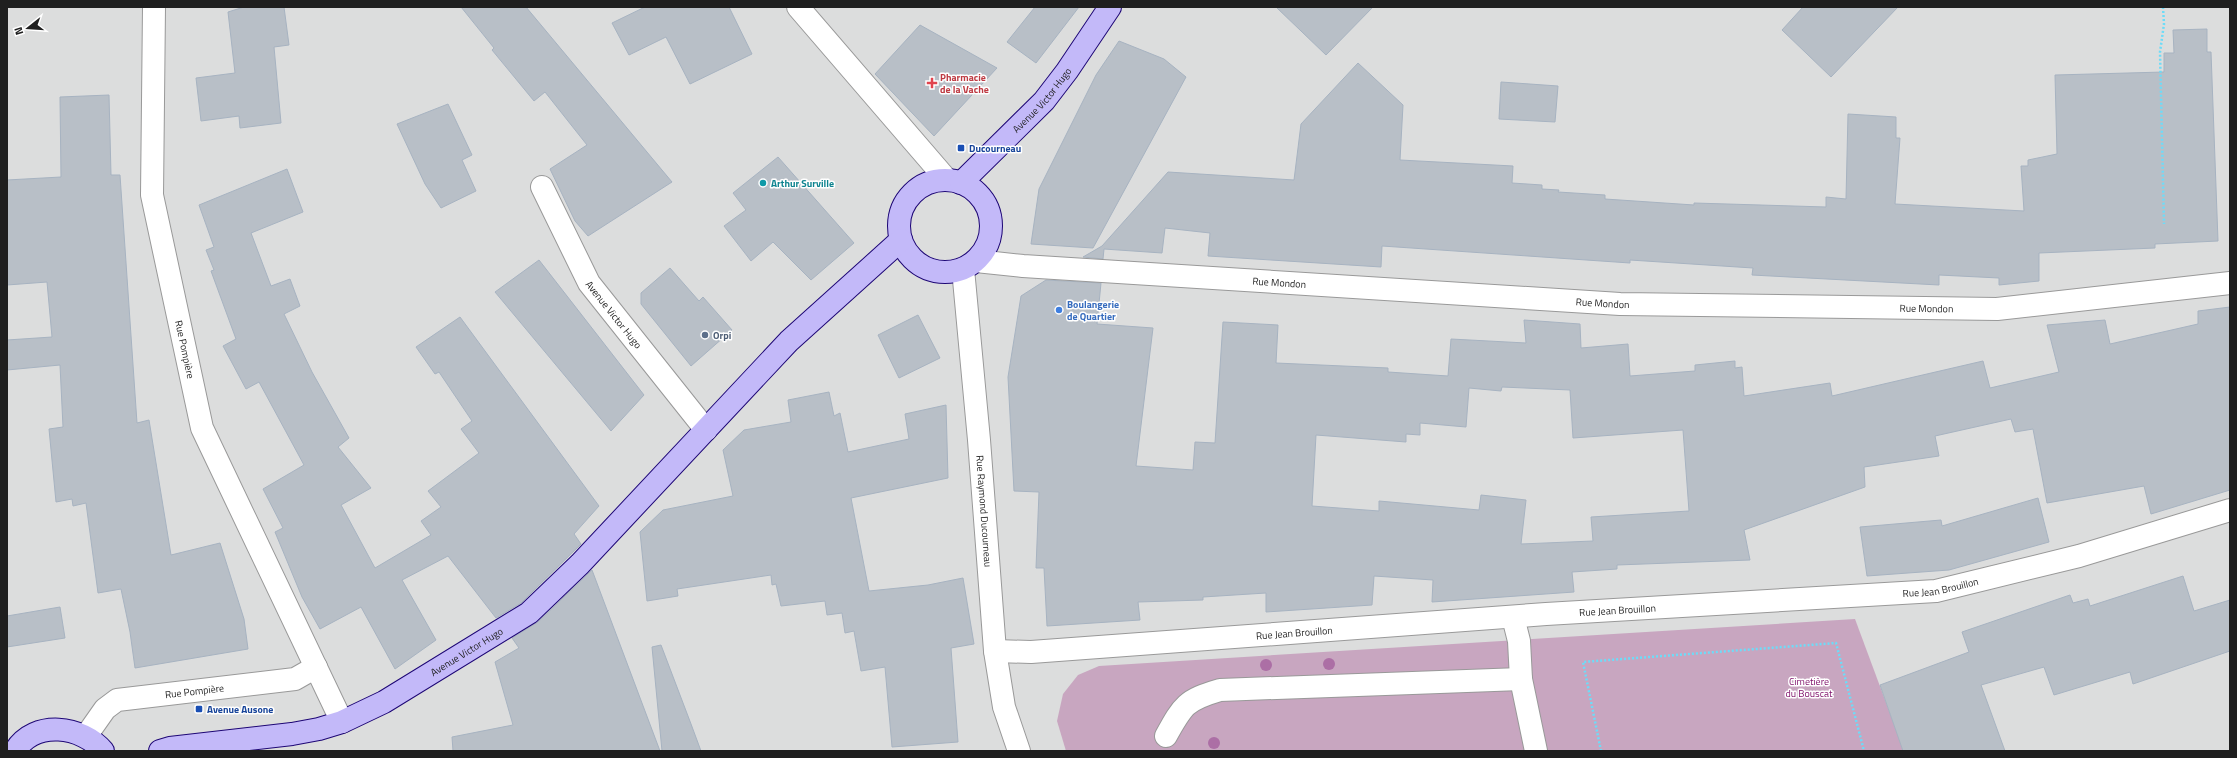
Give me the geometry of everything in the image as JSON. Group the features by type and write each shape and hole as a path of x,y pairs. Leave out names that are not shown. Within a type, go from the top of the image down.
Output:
{"street":[{"name":"Rue Pompière","path":"154,7 152,196 202,428 342,722"},
{"path":"798,7 954,182 974,191 984,203 990,218 990,233 985,248 969,265 948,272 933,271 919,264 908,254 901,240 899,225 902,211 908,198 919,188 932,182 954,182"},
{"name":"Avenue Victor Hugo","path":"954,182 1044,101 1067,71 1110,7"},
{"name":"Avenue Victor Hugo","path":"542,187 589,283 706,430"},
{"name":"Avenue Victor Hugo","path":"160,751 170,748 292,734 319,729 342,722 384,702 529,613 580,564 789,341 901,240"},
{"name":"Rue Mondon","path":"969,265 1023,266 1620,304 1997,309 2230,283"},
{"name":"Rue Raymond Ducourneau","path":"969,265 979,440 995,651 1004,707 1019,751"},
{"name":"Rue Jean Brouillon","path":"995,651 1030,652 1513,617 1936,590 2079,556 2230,510"},
{"path":"1513,617 1519,641 1521,678 1536,751"},
{"name":"Rue Pompière","path":"86,736 105,709 117,700 295,679 316,667"},
{"path":"1166,736 1178,713 1195,698 1220,690 1521,678"},
{"path":"15,751 31,736 49,730 68,730 86,736 103,751"}],"path":[{"path":"2163,7 2164,24 2160,52 2164,224"},
{"path":"1601,751 1583,662 1836,643 1864,751"}],"shaded area":[{"path":"7,7 2230,7 2230,751 7,751"}],"green space":[{"name":"Cimetière du Bouscat","path":"1855,619 1904,751 1066,751 1057,721 1063,694 1078,675 1099,666"}],"building":[{"path":"244,7 284,7 289,45 274,47 281,123 240,128 239,116 201,121 196,78 235,73 228,12"},
{"path":"461,7 526,7 672,182 588,236 575,221 550,169 587,145 545,92 534,101 492,50 494,48"},
{"path":"645,7 729,7 752,54 690,84 666,37 629,55 612,23"},
{"path":"1035,7 1079,7 1036,63 1007,42"},
{"path":"1276,7 1373,7 1326,55"},
{"path":"1803,7 1898,7 1831,77 1782,30"},
{"name":"Pharmacie de la Vache","path":"920,25 997,68 934,136 875,74"},
{"path":"2207,29 2207,52 2211,52 2218,241 2155,244 2155,248 2039,253 2039,281 1999,285 1999,278 1939,275 1939,285 1752,275 1753,268 1630,260 1630,263 1382,246 1381,267 1208,256 1210,233 1165,228 1162,253 1104,249 1103,259 1083,257 1102,246 1168,172 1294,180 1301,124 1358,63 1403,105 1400,160 1513,166 1512,183 1542,185 1542,189 1559,190 1558,192 1605,195 1605,199 1694,205 1694,203 1826,207 1826,197 1846,199 1848,114 1896,117 1896,138 1900,138 1895,204 2024,211 2021,166 2028,166 2028,160 2057,154 2055,75 2164,72 2164,53 2174,53 2173,30"},
{"path":"1119,41 1164,59 1186,77 1093,248 1031,244 1039,189 1096,75"},
{"path":"1501,82 1558,86 1555,122 1499,119"},
{"path":"109,95 111,175 120,175 137,423 149,420 171,555 220,543 244,619 248,649 135,668 130,632 121,589 98,593 86,503 73,506 72,499 56,502 49,429 63,427 60,365 7,370 7,340 52,337 47,282 7,285 7,180 61,177 60,97"},
{"path":"448,104 472,155 462,160 476,191 441,208 425,184 397,124"},
{"path":"778,157 854,243 811,280 773,242 751,261 724,226 746,210 733,193"},
{"path":"287,169 303,212 251,233 271,286 290,279 300,306 284,314 312,372 349,438 338,447 371,488 341,505 375,568 431,535 421,521 441,507 428,491 479,453 461,429 472,421 439,372 435,374 416,347 460,317 599,506 574,534 581,544 521,603 496,618 448,556 402,580 436,640 395,669 361,607 320,629 302,597 275,532 283,528 263,489 304,465 259,382 246,389 223,346 236,339 211,271 214,270 206,250 214,247 199,205"},
{"path":"539,260 644,395 611,431 495,292"},
{"path":"670,268 699,301 703,297 732,330 691,366 641,304 641,293"},
{"path":"1046,280 1101,283 1097,324 1153,328 1136,466 1193,470 1195,442 1215,443 1223,322 1278,325 1276,363 1388,368 1388,372 1448,376 1451,339 1526,343 1524,320 1580,324 1581,348 1628,344 1630,376 1695,371 1695,365 1735,361 1735,368 1742,367 1744,396 1830,383 1832,396 1983,361 1990,388 2059,372 2047,325 2105,320 2110,344 2198,324 2198,311 2230,307 2230,490 2151,514 2144,486 2047,503 2033,429 2015,432 2011,419 1935,436 1939,456 1864,467 1865,487 1744,530 1750,560 1617,565 1617,569 1572,572 1574,592 1432,602 1433,580 1374,576 1372,605 1266,612 1266,593 1203,597 1203,600 1138,602 1140,620 1047,626 1044,568 1036,568 1039,492 1014,491 1008,377 1021,296","holes":["1502,387 1570,390 1573,438 1683,430 1689,511 1591,517 1593,541 1521,544 1526,500 1481,495 1479,510 1379,501 1379,511 1312,506 1316,435 1406,442 1406,434 1420,435 1420,423 1466,427 1469,388 1501,391"]},
{"path":"918,315 940,358 899,378 878,335"},
{"path":"829,392 834,416 840,413 848,452 909,439 905,414 946,405 948,478 851,498 869,591 928,585 963,578 974,644 951,648 958,742 892,747 885,667 861,671 854,631 845,633 842,613 827,615 825,601 781,606 776,584 772,585 771,575 677,589 678,596 647,601 640,532 663,510 733,496 723,450 744,430 791,422 788,400"},
{"path":"2038,498 2049,542 1949,570 1867,576 1860,527 1941,520 1942,526"},
{"path":"592,570 660,751 453,751 452,737 513,725 495,662 519,648 512,638 538,622"},
{"path":"2183,576 2194,611 2230,600 2230,651 2133,684 2130,672 2054,695 2044,667 1981,685 2005,751 1903,751 1880,685 1969,652 1962,632 2070,595 2073,603 2088,599 2090,606"},
{"path":"60,607 65,638 7,647 7,616"},
{"path":"661,645 701,751 662,751 652,647"}],"place":[{"name":"Pharmacie de la Vache","path":"932,83"},
{"name":"Ducourneau","path":"961,148"},
{"name":"Arthur Surville","path":"763,183"},
{"name":"Boulangerie de Quartier","path":"1059,310"},
{"name":"Orpi","path":"705,335"},
{"name":"Avenue Ausone","path":"199,709"}]}
